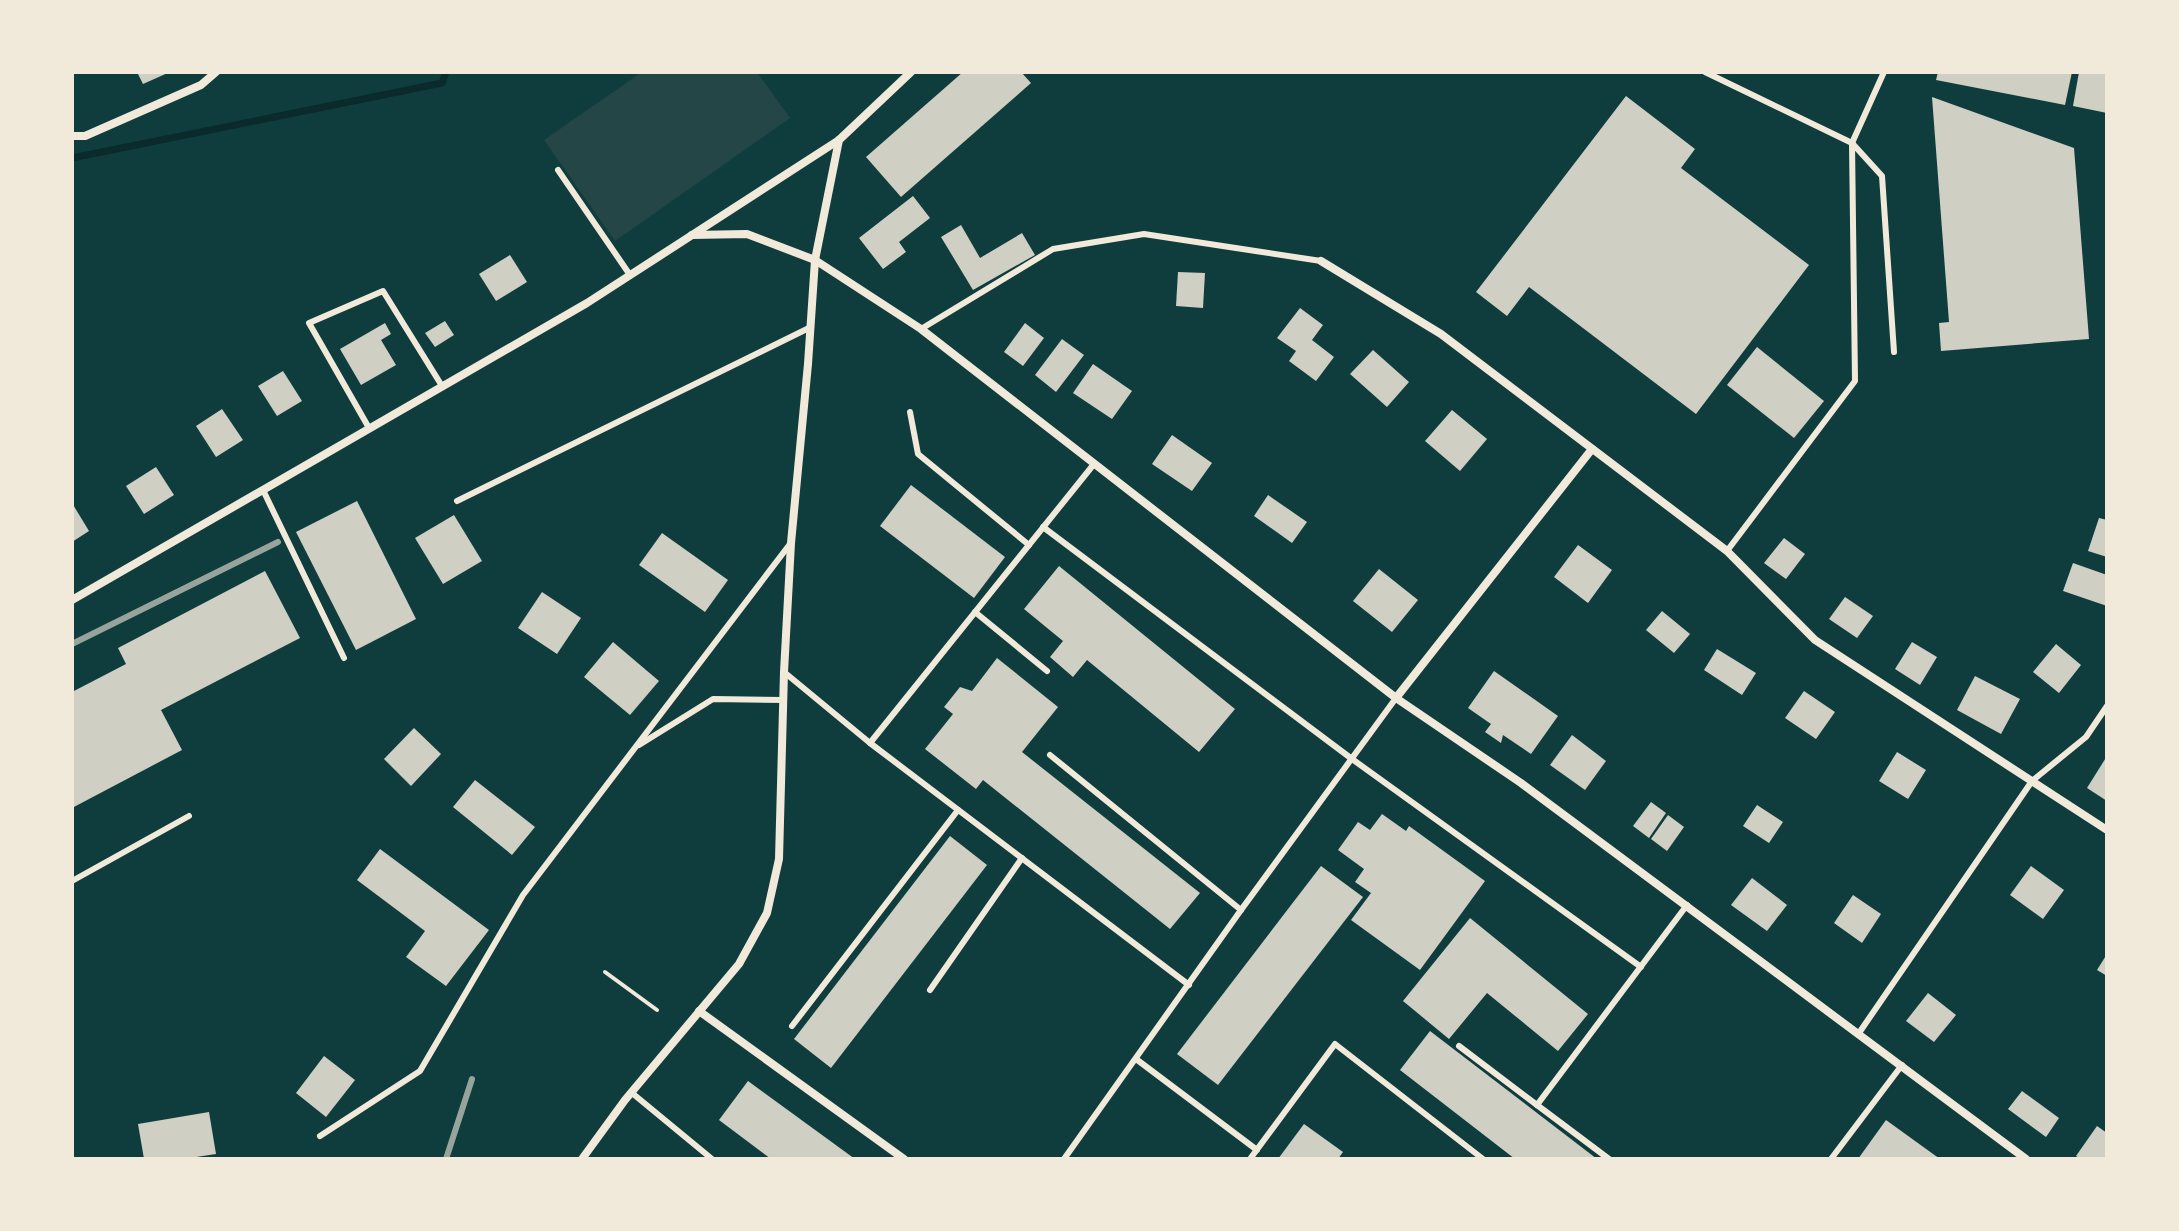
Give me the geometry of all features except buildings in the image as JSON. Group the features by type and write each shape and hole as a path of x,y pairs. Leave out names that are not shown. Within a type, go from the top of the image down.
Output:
{"street":[{"path":"72,136 85,136 201,85 216,72"},
{"path":"72,600 630,275 839,140 911,72"},
{"path":"582,1159 632,1093 739,964 767,913 779,859 791,543 815,260 839,140"},
{"path":"692,235 747,234 815,260 921,329 1396,698 1521,783 2026,1159"},
{"path":"1321,261 1441,334 1727,551 1815,640 2107,830"},
{"path":"1396,698 1592,449"},
{"path":"699,1011 904,1159"}],"lane":[{"path":"1705,72 1852,143 1882,176 1894,352"},
{"path":"1727,551 1855,381 1852,143 1884,72"},
{"path":"558,170 630,275"},
{"path":"921,329 1053,249 1144,234 1321,261"},
{"path":"369,428 309,323 383,291 442,386"},
{"path":"457,501 811,327"},
{"path":"910,412 918,454 1029,545"},
{"path":"870,743 1094,464"},
{"path":"263,490 344,658"},
{"path":"1043,527 1352,759 1641,967"},
{"path":"320,1136 420,1071 523,895 791,543"},
{"path":"975,612 1047,671"},
{"path":"784,672 870,743 1189,985"},
{"path":"1064,1159 1396,698"},
{"path":"636,747 713,699 783,700"},
{"path":"1859,1033 2032,781 2086,737 2107,706"},
{"path":"1050,755 1241,910"},
{"path":"792,1026 958,810"},
{"path":"72,881 189,816"},
{"path":"930,990 1022,858"},
{"path":"1537,1105 1687,905"},
{"path":"1250,1159 1335,1044 1483,1159"},
{"path":"1459,1046 1609,1159"},
{"path":"1136,1059 1257,1150"},
{"path":"1831,1159 1902,1065"},
{"path":"632,1093 712,1159"}],"path":[{"path":"605,972 657,1010"}],"shaded area":[{"path":"642,72 757,72 790,118 615,241 544,140"}],"waterway":[{"path":"72,158 442,83 446,72"}],"railway":[{"path":"72,644 278,542"},
{"path":"446,1159 472,1079"}]}
